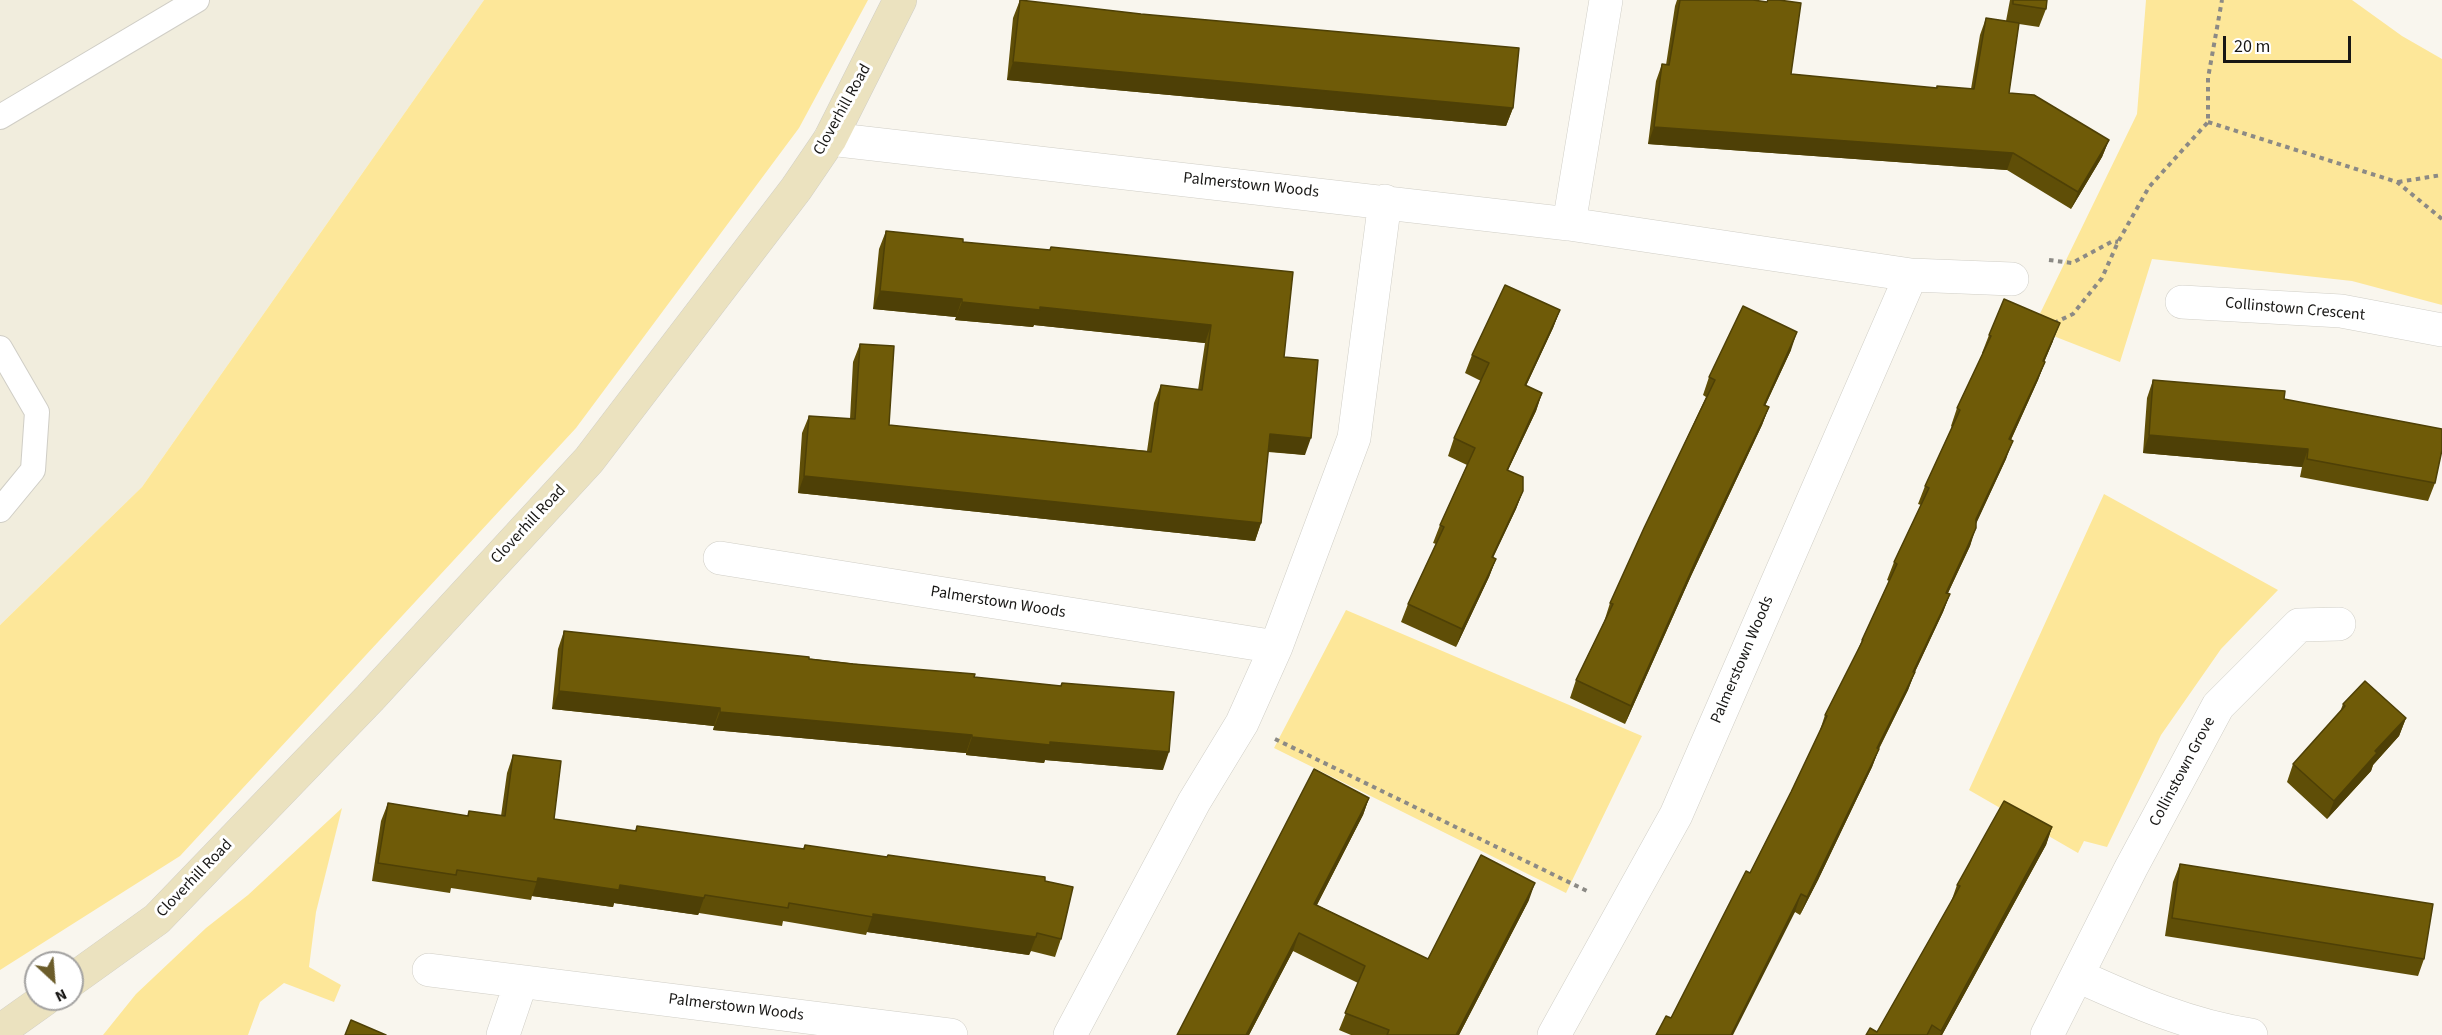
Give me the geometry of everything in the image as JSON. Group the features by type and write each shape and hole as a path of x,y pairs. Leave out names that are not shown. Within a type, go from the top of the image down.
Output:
{"street":[{"name":"Cloverhill Road","path":"84,971 157,919 370,698 589,460 796,189 830,139 900,0"},
{"path":"1569,224 1606,0"},
{"name":"Palmerstown Woods","path":"830,139 1385,201 1569,224 1911,275 2012,279"},
{"path":"1070,1035 1194,802 1242,723 1276,647 1354,438 1385,201"},
{"name":"Palmerstown Woods","path":"1554,1035 1676,815 1911,275"},
{"name":"Collinstown Crescent","path":"2182,302 2341,310 2442,330"},
{"name":"Palmerstown Woods","path":"720,558 1276,647"},
{"name":"Collinstown Grove","path":"2047,1035 2131,868 2218,706 2299,625 2339,624"},
{"name":"Palmerstown Woods","path":"429,970 951,1035"},
{"path":"2078,976 2142,1005 2226,1031 2251,1035"},
{"path":"504,1035 521,982"},
{"path":"0,1031 28,1011"}],"lane":[{"path":"0,117 197,0"},
{"path":"0,510 33,470 37,412 4,363"}],"path":[{"path":"2049,326 2073,314 2102,278 2118,242 2149,187 2208,122 2208,78 2222,0"},
{"path":"2208,122 2397,182 2442,219"},
{"path":"2397,182 2442,175"},
{"path":"2038,255 2049,260 2072,263 2113,242 2118,242"},
{"path":"2044,270 2049,260"},
{"path":"1269,747 1273,738 1587,891"}],"shaded area":[{"path":"0,0 484,0 142,487 0,625"},
{"path":"484,0 868,0 799,128 576,428 180,856 30,951 24,951 24,955 0,970 0,625 142,487"},
{"path":"2146,0 2352,0 2402,36 2442,59 2442,305 2352,281 2152,259 2120,362 2033,328 2137,114"},
{"path":"2104,494 2278,590 2221,649 2161,735 2107,847 2084,841 2078,853 1969,790"},
{"path":"1346,610 1642,736 1566,893 1274,748"},
{"path":"342,808 316,912 309,967 341,985 334,1002 284,983 260,1002 248,1035 103,1035 136,994 206,928 248,895"}],"building":[{"path":"1020,0 1141,14 1519,48 1513,108 1013,62"},
{"path":"1680,0 1767,2 1768,0 1779,0 1801,3 1791,74 1937,88 1937,86 1974,89 1986,18 2019,23 2009,93 2034,95 2109,140 2078,192 2013,153 1654,127 1662,64 1669,65"},
{"path":"2013,0 2047,0 2046,9 2013,4"},
{"path":"886,231 963,239 963,242 1050,250 1051,247 1293,272 1284,357 1318,360 1311,438 1270,434 1261,523 804,476 809,416 855,419 860,344 894,346 889,425 1151,452 1161,385 1202,390 1211,325 1040,307 1040,310 962,302 962,299 880,291"},
{"path":"1505,285 1560,310 1525,385 1542,393 1507,470 1523,477 1523,491 1492,557 1496,559 1462,629 1408,604 1444,527 1440,525 1475,448 1454,438 1489,363 1472,355"},
{"path":"2004,299 2060,323 2043,361 2045,362 2009,439 2013,441 1976,519 1976,528 1946,593 1950,594 1877,748 1879,749 1807,897 1801,894 1731,1035 1656,1035 1666,1016 1671,1018 1746,871 1750,873 1863,640 1897,564 1894,562 1929,488 1925,486 1960,410 1957,408 1991,336 1989,335"},
{"path":"1743,306 1797,332 1764,405 1769,407 1697,558 1631,706 1576,680 1613,604 1610,603 1644,528 1715,380 1709,377"},
{"path":"2153,380 2285,391 2284,399 2442,429 2442,450 2435,483 2307,459 2308,449 2149,435"},
{"path":"564,631 809,657 809,659 853,664 975,674 974,677 1061,686 1062,683 1174,692 1169,752 1050,742 1050,745 972,737 972,735 720,712 720,708 559,691"},
{"path":"2365,681 2406,718 2334,801 2293,764"},
{"path":"513,755 561,761 554,819 636,831 637,826 804,849 805,845 1045,877 1045,881 1073,887 1061,939 1037,933 1036,937 873,914 873,917 789,903 788,908 620,885 619,890 538,878 537,882 457,870 456,875 378,863 388,803 468,816 469,811 505,816"},
{"path":"1314,769 1369,798 1314,904 1428,959 1481,855 1535,883 1456,1035 1387,1035 1389,1030 1345,1013 1365,966 1299,933 1246,1035 1177,1035"},
{"path":"2004,801 2052,827 1941,1031 1932,1025 1927,1035 1866,1035 1870,1028 1877,1032 1960,886 1957,885"},
{"path":"2180,864 2433,904 2424,959 2172,918"},
{"path":"351,1020 386,1035 345,1035"}]}
